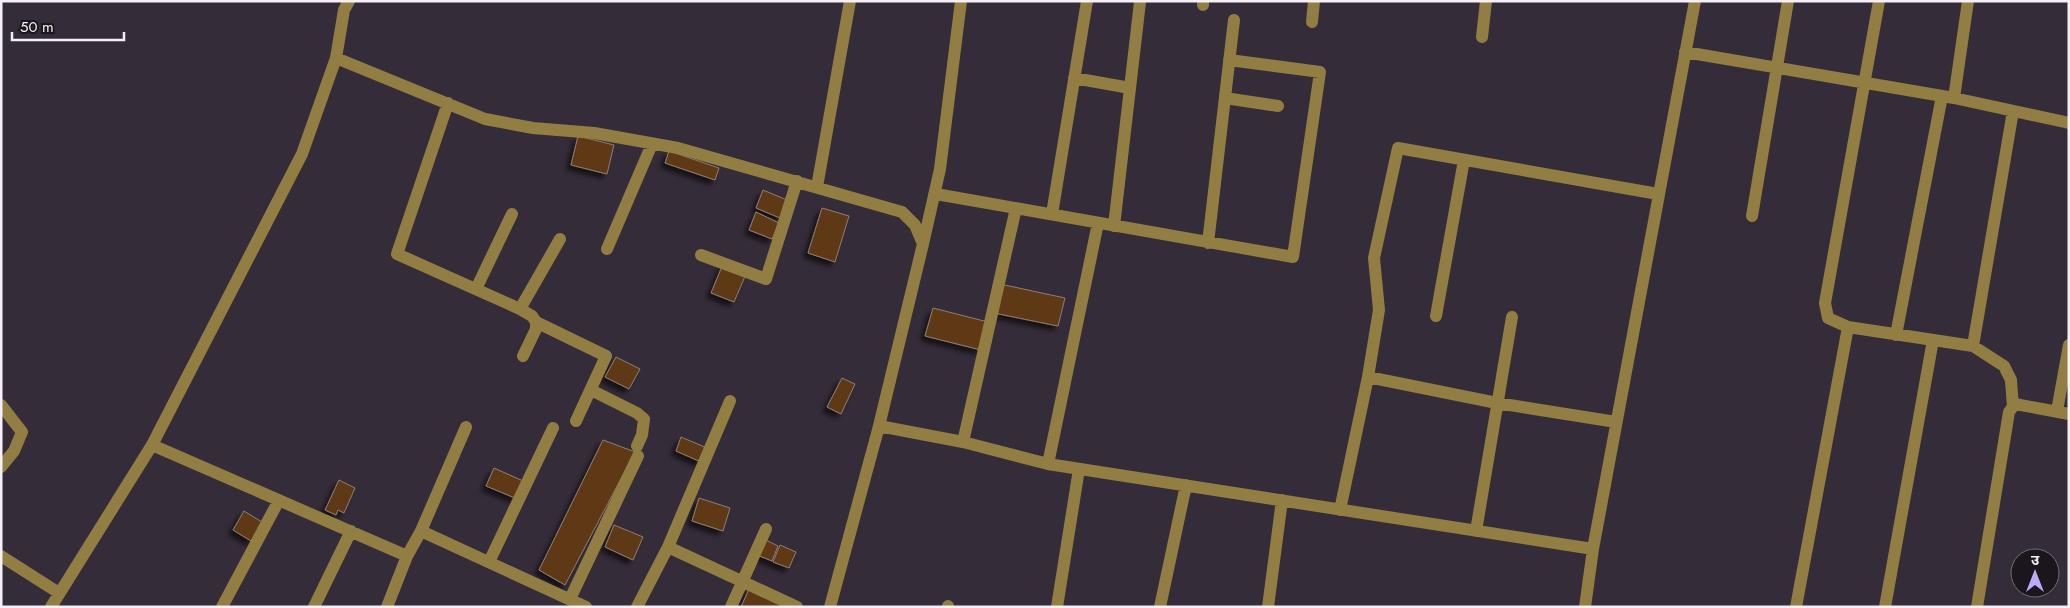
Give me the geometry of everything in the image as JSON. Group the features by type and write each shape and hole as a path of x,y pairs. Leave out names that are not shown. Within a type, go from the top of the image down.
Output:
{"street":[{"path":"51,607 152,445 302,154 336,58 344,10 348,1"},
{"path":"817,186 850,1"},
{"path":"830,607 879,426 922,244 936,194 961,1"},
{"path":"1052,214 1087,1"},
{"path":"1312,22 1314,1"},
{"path":"1482,37 1486,1"},
{"path":"1586,607 1592,549 1695,1"},
{"path":"1752,216 1788,1"},
{"path":"1879,1 1825,302 1828,318 1848,327 1973,346 2004,366 2011,380 2012,407"},
{"path":"1896,335 1968,1"},
{"path":"1114,226 1140,2"},
{"path":"1208,242 1234,20"},
{"path":"1685,52 1948,97 2069,123"},
{"path":"336,58 485,119 533,128 594,133 678,148 817,186 902,212 915,225 922,244"},
{"path":"936,194 1293,258 1316,112 1320,72 1229,60"},
{"path":"1074,78 1130,88"},
{"path":"1225,98 1278,106"},
{"path":"448,103 397,254 520,309 532,316 536,322 606,356 576,420"},
{"path":"1973,346 2013,111"},
{"path":"607,248 652,144"},
{"path":"1340,510 1368,378 1379,310 1374,258 1398,148 1658,194"},
{"path":"1436,316 1464,160"},
{"path":"701,255 766,279 797,181"},
{"path":"963,442 1016,208"},
{"path":"476,289 512,214"},
{"path":"1048,464 1098,223"},
{"path":"520,309 560,239"},
{"path":"1476,531 1512,317"},
{"path":"523,356 536,329 536,322"},
{"path":"1796,607 1848,327"},
{"path":"1885,607 1933,340"},
{"path":"1977,607 2009,412 2015,404 2063,413 2069,345"},
{"path":"1368,378 1497,403 1616,422"},
{"path":"570,599 638,451 644,419 637,413 590,390"},
{"path":"637,607 668,548 730,401"},
{"path":"1,405 22,432 14,451 1,467"},
{"path":"879,426 963,442 1048,464 1592,549"},
{"path":"387,607 407,556 421,530 466,427"},
{"path":"489,562 553,428"},
{"path":"152,445 407,556"},
{"path":"1058,607 1079,469"},
{"path":"1160,607 1186,486"},
{"path":"222,607 279,500"},
{"path":"1268,607 1282,500"},
{"path":"731,607 766,529"},
{"path":"314,607 351,530"},
{"path":"421,530 586,607"},
{"path":"668,548 797,607"},
{"path":"1,556 59,593"}],"building":[{"path":"578,136 614,145 607,174 571,165"},
{"path":"669,151 719,168 715,180 665,163"},
{"path":"763,190 787,200 780,218 756,208"},
{"path":"822,208 849,216 835,262 808,253"},
{"path":"756,212 779,223 772,239 749,230"},
{"path":"723,264 746,274 734,302 711,293"},
{"path":"1000,284 1065,298 1058,326 994,313"},
{"path":"933,308 988,322 981,350 925,336"},
{"path":"616,357 640,369 629,389 605,377"},
{"path":"842,378 855,384 841,414 827,407"},
{"path":"681,437 707,448 701,462 676,451"},
{"path":"603,440 635,452 565,585 539,570"},
{"path":"494,468 523,481 515,498 486,486"},
{"path":"339,480 355,488 344,513 338,510 336,515 325,510"},
{"path":"699,498 730,508 723,531 692,521"},
{"path":"244,511 262,522 251,541 233,530"},
{"path":"614,525 643,537 633,560 605,547"},
{"path":"764,539 778,546 772,561 757,555"},
{"path":"780,545 796,552 789,568 773,562"},
{"path":"749,589 786,607 741,607"}]}
